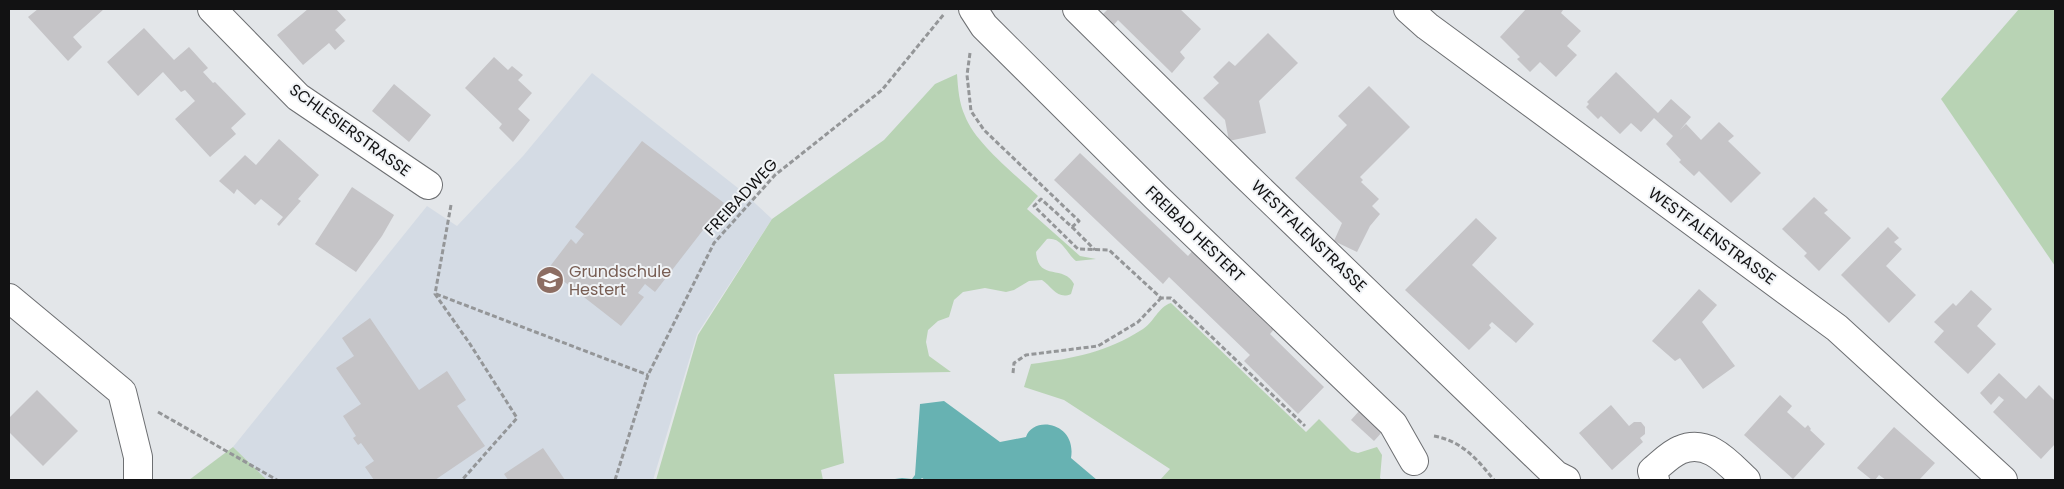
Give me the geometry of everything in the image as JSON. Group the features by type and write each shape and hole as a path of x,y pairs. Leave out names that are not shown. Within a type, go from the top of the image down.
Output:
{"street":[{"name":"WESTFALENSTRASSE","path":"1077,9 1244,174 1556,475 1566,480"},
{"name":"WESTFALENSTRASSE","path":"1408,9 1426,26 1837,328 2003,480"},
{"name":"SCHLESIERSTRASSE","path":"223,12 298,97 428,186"},
{"name":"FREIBAD HESTERT","path":"978,18 1156,197 1393,424 1414,461"},
{"path":"9,298 122,392 138,457 138,480"},
{"path":"1647,477 1679,450 1692,446 1709,448 1727,461 1746,480"}],"path":[{"name":"FREIBADWEG","path":"615,480 648,375 714,243 775,175 882,90 948,9"},
{"path":"978,18 976,34 970,50 967,75 971,111 984,130 1079,221 1072,227"},
{"path":"428,186 451,204 435,294 470,344 517,418 462,480"},
{"path":"1095,250 1041,199 1034,206 1078,249 1095,250 1108,250 1161,298 1171,298 1305,426"},
{"path":"435,294 648,375"},
{"path":"1013,373 1014,363 1026,355 1098,346 1138,322 1161,298"},
{"path":"122,392 277,480"},
{"path":"1432,436 1449,439 1474,456 1494,480"}],"shaded area":[{"name":"Grundschule Hestert","path":"592,73 743,192 772,219 697,334 653,480 267,480 233,447 427,206 457,226 523,156"}],"green space":[{"path":"2019,9 2055,9 2055,266 1941,99"},
{"path":"957,74 961,106 970,126 987,148 1038,196 1027,209 1080,256 1096,259 1076,261 1060,243 1052,239 1047,239 1036,252 1041,267 1070,278 1074,284 1071,294 1059,294 1042,280 1029,281 1014,290 1006,292 985,288 963,292 954,300 949,317 938,321 928,330 926,342 929,356 951,372 834,374 844,463 821,470 823,480 656,480 698,335 772,219 884,140 935,84"},
{"path":"1171,303 1306,432 1319,419 1351,451 1358,453 1377,447 1382,455 1380,478 1382,480 1160,480 1170,469 1064,400 1024,387 1031,364 1076,357 1116,344 1143,329 1159,311"},
{"path":"233,447 267,480 189,480"}],"water":[{"path":"944,401 1000,442 1026,437 1030,430 1045,424 1061,430 1067,436 1071,446 1071,458 1097,480 925,480 922,478 920,480 888,480 912,479 915,475 920,404"}],"building":[{"path":"38,9 104,9 73,37 82,47 68,61 28,17"},
{"path":"308,9 336,9 346,20 335,30 345,41 335,50 329,43 303,65 277,35"},
{"path":"1108,9 1180,9 1201,29 1180,52 1185,58 1172,73 1118,20 1111,28 1099,18"},
{"path":"1526,9 1562,9 1561,13 1581,31 1567,46 1577,55 1556,77 1540,62 1530,72 1517,59 1520,57 1500,37"},
{"path":"144,28 174,60 189,47 208,68 203,72 246,114 231,128 236,134 210,157 175,119 195,101 185,90 181,92 163,72 138,96 107,62"},
{"path":"1268,33 1298,63 1259,101 1266,133 1229,141 1225,120 1203,98 1219,83 1213,77 1229,61 1235,66"},
{"path":"494,57 508,70 512,66 523,75 518,80 532,93 518,109 530,120 513,142 499,128 502,124 465,88"},
{"path":"1616,72 1658,113 1671,99 1691,117 1680,130 1686,124 1701,140 1719,122 1734,136 1728,141 1761,173 1731,203 1699,171 1694,176 1679,162 1681,160 1666,144 1673,136 1654,118 1641,132 1631,123 1620,134 1601,116 1598,119 1586,107 1589,104 1587,102"},
{"path":"394,84 431,115 409,142 372,111"},
{"path":"1369,86 1410,127 1360,177 1363,180 1361,182 1379,199 1372,206 1380,214 1370,226 1357,252 1334,241 1342,223 1295,178 1347,125 1338,116"},
{"path":"279,139 319,175 298,199 301,201 279,226 277,224 283,217 261,199 255,205 237,189 234,194 219,181 245,155 256,165"},
{"path":"642,141 724,203 655,292 645,284 638,293 644,297 621,326 548,269 571,239 576,244 584,234 575,227"},
{"path":"1080,153 1188,256 1194,249 1276,327 1270,334 1324,387 1298,414 1244,361 1250,355 1169,277 1163,284 1054,180"},
{"path":"352,187 394,215 382,236 356,272 315,244"},
{"path":"1814,197 1828,210 1824,213 1851,238 1819,271 1804,256 1807,253 1782,229"},
{"path":"1476,218 1497,238 1472,265 1534,324 1516,343 1492,322 1489,325 1491,328 1469,350 1405,290"},
{"path":"1888,227 1899,238 1894,242 1902,249 1886,266 1916,295 1889,323 1841,275"},
{"path":"1699,289 1717,305 1702,322 1735,366 1703,389 1680,358 1675,361 1652,341"},
{"path":"1971,290 1992,309 1977,326 1996,344 1968,374 1934,342 1944,331 1934,322 1953,303 1956,306"},
{"path":"370,318 419,390 447,371 466,400 457,406 485,446 435,480 374,480 365,467 374,461 361,443 358,445 353,438 356,436 343,416 361,404 336,368 354,356 342,338"},
{"path":"1999,373 2026,399 2039,385 2055,401 2055,444 2041,459 1993,412 2004,400 1999,396 1991,405 1980,393"},
{"path":"37,390 78,431 43,466 9,432 9,418"},
{"path":"1780,395 1792,406 1787,412 1805,428 1808,425 1810,430 1825,444 1793,479 1744,435"},
{"path":"1611,405 1629,426 1634,422 1641,422 1645,427 1645,434 1640,438 1643,442 1612,470 1579,433"},
{"path":"1360,410 1383,431 1374,441 1351,420"},
{"path":"1894,427 1935,463 1919,480 1886,480 1879,475 1875,480 1872,480 1857,468"},
{"path":"543,448 565,480 508,480 504,474"}],"place":[{"name":"Grundschule Hestert","path":"550,280"}]}
